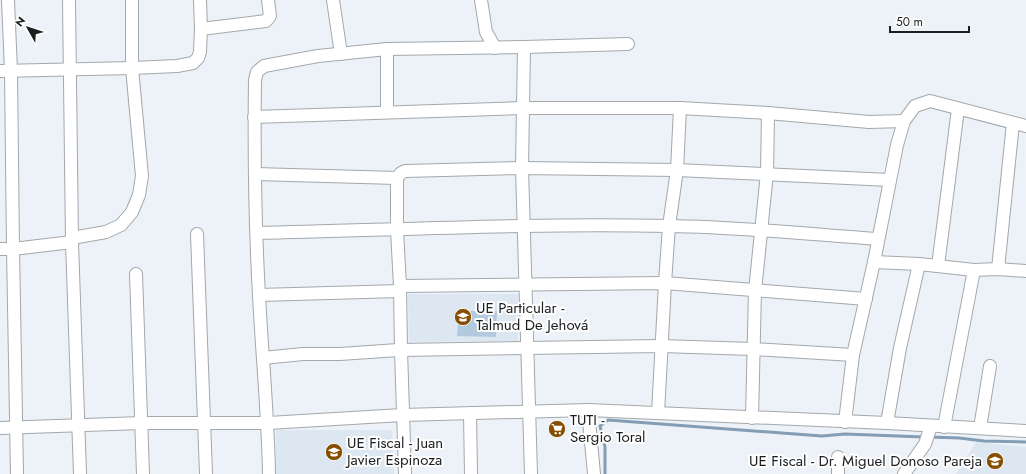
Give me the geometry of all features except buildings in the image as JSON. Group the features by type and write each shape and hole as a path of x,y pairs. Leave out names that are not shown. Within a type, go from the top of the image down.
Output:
{"street":[{"path":"8,0 5,71 13,249 17,474"},
{"path":"69,0 72,240 80,474"},
{"path":"0,249 13,249 72,240 106,232 120,225 132,212 139,195 142,176 132,68 132,0"},
{"path":"5,71 132,68 177,66 193,63 198,58 200,52 202,29 200,0"},
{"path":"202,29 266,21 270,16 268,0"},
{"path":"333,0 341,54"},
{"path":"481,0 486,32 495,48"},
{"path":"269,474 268,423 259,295 255,174 254,117 255,80 257,72 264,66 318,56 387,49 495,48 628,44"},
{"path":"524,47 522,168 531,474"},
{"path":"387,49 387,112"},
{"path":"845,422 853,355 874,262 897,145 904,121 915,106 930,101 1026,126"},
{"path":"254,117 522,108 680,108 768,113 869,122 904,121"},
{"path":"658,413 669,226 677,170 680,108"},
{"path":"938,266 958,109"},
{"path":"752,418 755,291 767,173 768,113"},
{"path":"998,269 1013,123"},
{"path":"405,474 397,230 397,178 400,173 405,171 522,168 677,170 767,173 890,180"},
{"path":"255,174 397,178"},
{"path":"257,232 524,226 669,226 761,229 878,240"},
{"path":"197,234 206,474"},
{"path":"874,262 919,264 974,270 998,269 1026,271"},
{"path":"887,423 900,348 919,264"},
{"path":"944,427 974,270"},
{"path":"136,274 143,474"},
{"path":"259,295 400,288 665,283 866,299"},
{"path":"263,358 303,354 340,354 400,350 661,346 753,349 853,355"},
{"path":"980,428 990,366"},
{"path":"0,428 142,423 268,423 402,414 588,410 887,423 1026,431"},
{"path":"588,410 594,474"},
{"path":"470,413 471,474"},
{"path":"904,474 925,444 931,426"},
{"path":"838,457 838,474"}],"shaded area":[{"name":"UE Particular - Talmud De Jehová","path":"408,294 518,294 518,341 409,342"},
{"path":"459,311 497,311 496,337 457,336"},
{"name":"UE Fiscal - Juan Javier Espinoza","path":"276,430 392,430 394,474 276,474"},
{"name":"UE Fiscal - Dr. Miguel Donoso Pareja","path":"976,442 1026,447 1026,474 956,474"}],"waterway":[{"path":"605,474 605,447 600,426 608,420 822,436 845,434 924,437"},
{"path":"930,437 1026,442"}],"place":[{"name":"UE Particular - Talmud De Jehová","path":"463,317"},
{"name":"TUTI - Sergio Toral","path":"557,429"},
{"name":"UE Fiscal - Juan Javier Espinoza","path":"334,452"},
{"name":"UE Fiscal - Dr. Miguel Donoso Pareja","path":"995,461"}]}
